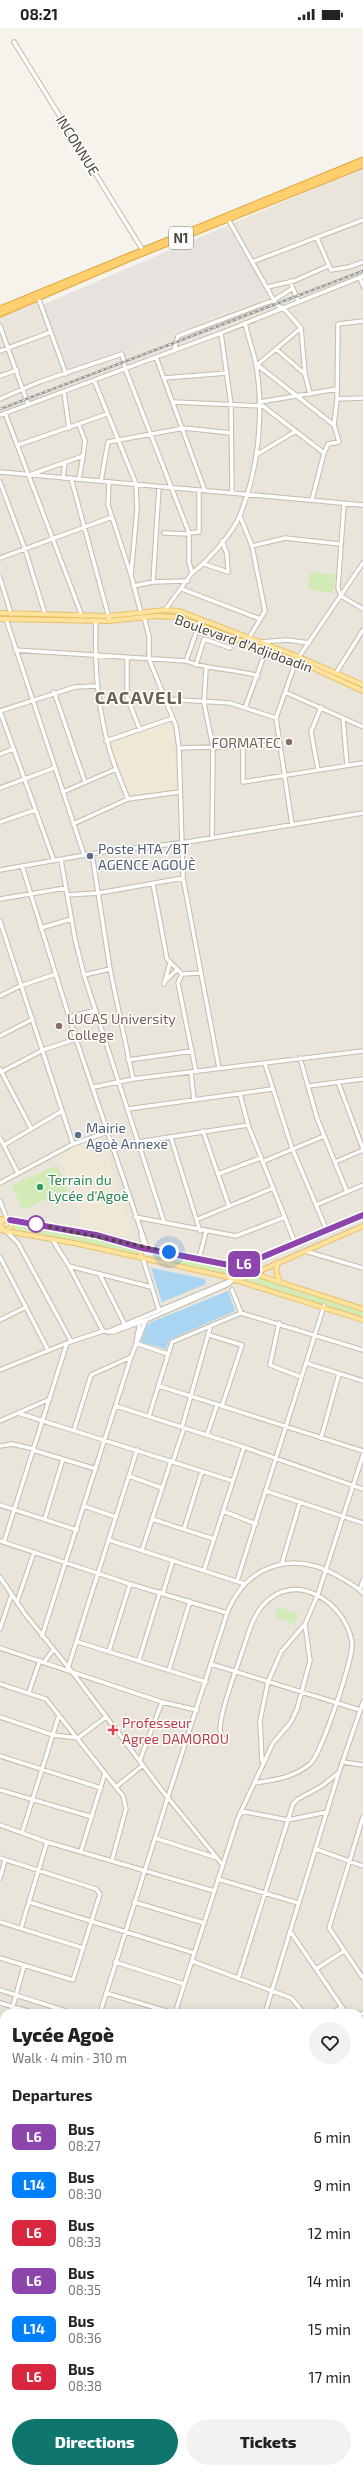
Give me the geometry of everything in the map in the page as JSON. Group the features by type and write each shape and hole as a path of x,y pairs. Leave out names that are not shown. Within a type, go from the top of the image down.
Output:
{"highway":[{"name":"N1","path":"0,309 142,249 363,160"},
{"name":"N1","path":"0,314 228,219 363,165"}],"main road":[{"name":"Boulevard d'Adjidoadin","path":"0,619 96,621 141,613 166,610 179,611 299,657 363,685"},
{"name":"Boulevard d'Adjidoadin","path":"0,613 108,618 177,616 296,661 363,692"},
{"path":"219,632 222,627"},
{"path":"233,1280 230,1271 236,1266 363,1215"},
{"path":"4,1230 12,1225 5,1219"},
{"path":"5,1219 0,1224 4,1230 148,1258 324,1306 363,1320"},
{"path":"5,1219 96,1235 146,1248 236,1266 363,1308"},
{"path":"233,1280 243,1278 363,1226"},
{"path":"142,1258 139,1252 146,1248"},
{"path":"146,1248 151,1254 148,1258"},
{"path":"278,1262 276,1272 281,1282"},
{"path":"243,1278 244,1269"}],"street":[{"name":"INCONNUE","path":"14,42 142,249"},
{"path":"228,219 274,300 301,328 305,374 310,394"},
{"path":"252,262 363,220"},
{"path":"317,238 328,266 335,271 363,262"},
{"path":"267,287 290,281 328,266"},
{"path":"0,415 174,351 361,277 363,286"},
{"path":"290,281 298,301"},
{"path":"174,351 178,336 274,300 293,288"},
{"path":"38,297 66,374"},
{"path":"312,500 324,453 328,444 339,442 334,425 337,399 338,324 363,321"},
{"path":"166,610 188,581 192,573 204,564 240,516 256,455 260,403 257,364 245,323"},
{"path":"0,326 28,404"},
{"path":"257,364 301,328"},
{"path":"0,351 50,332"},
{"path":"221,333 231,405 232,493"},
{"path":"276,349 305,374"},
{"path":"0,399 23,388 121,354 150,434 189,533 189,562 192,573"},
{"path":"156,357 184,428 205,491"},
{"path":"257,364 296,397 334,425"},
{"path":"0,376 17,370"},
{"path":"164,378 227,372"},
{"path":"94,380 136,484 136,509 131,575"},
{"path":"174,402 231,405 260,403 337,389"},
{"path":"64,392 69,428"},
{"path":"337,399 363,398"},
{"path":"260,403 324,453"},
{"path":"5,413 54,537 82,616"},
{"path":"18,445 107,414"},
{"path":"79,424 85,441 84,456 79,479"},
{"path":"101,481 107,443 118,439 184,428 231,433"},
{"path":"256,455 296,431"},
{"path":"30,475 84,456"},
{"path":"63,478 65,462"},
{"path":"0,472 136,484 172,489 363,505"},
{"path":"71,478 108,618"},
{"path":"109,482 108,505 131,575 141,613"},
{"path":"0,484 25,549 45,614"},
{"path":"153,582 160,487"},
{"path":"164,532 199,532 199,491"},
{"path":"344,504 338,588 341,596 363,609"},
{"path":"240,516 252,546 265,611 249,638"},
{"path":"0,558 112,517"},
{"path":"252,546 285,538 340,544"},
{"path":"204,564 228,572 227,554 222,541"},
{"path":"292,825 276,718 296,661 363,563"},
{"path":"0,578 10,614"},
{"path":"133,586 153,582 188,581"},
{"path":"182,589 260,619"},
{"path":"144,617 149,636 149,659 173,718 179,748 179,792 183,878 219,1068"},
{"path":"6,619 31,700 84,855"},
{"path":"186,661 198,623 201,619"},
{"path":"96,621 95,657 97,686 106,741 128,799"},
{"path":"336,673 363,630"},
{"path":"196,665 204,639 230,648"},
{"path":"261,642 287,640 309,643"},
{"path":"15,650 95,657 186,661 206,669 238,670 258,676"},
{"path":"244,708 258,676 266,650"},
{"path":"127,658 127,697 140,730"},
{"path":"206,669 204,702 213,746 212,838"},
{"path":"54,861 0,711 54,692 77,686 97,686"},
{"path":"54,692 85,782"},
{"path":"285,692 363,726"},
{"path":"165,699 230,703 276,718"},
{"path":"318,770 311,732 321,708"},
{"path":"106,741 173,718"},
{"path":"343,718 347,765"},
{"path":"179,748 280,745"},
{"path":"243,747 243,782 363,763"},
{"path":"0,754 13,750"},
{"path":"0,788 54,768"},
{"path":"63,792 116,769"},
{"path":"73,824 128,799 179,792"},
{"path":"0,822 35,810"},
{"path":"0,870 84,855 181,844 363,813"},
{"path":"92,854 110,969 133,1079"},
{"path":"61,860 71,919 84,975 164,1222"},
{"path":"22,866 29,894 76,1039 94,1087 113,1150 146,1248"},
{"path":"67,895 99,893 183,878"},
{"path":"153,884 170,963 164,984"},
{"path":"0,899 66,888"},
{"path":"41,928 71,919"},
{"path":"0,921 20,986 33,1019 73,1144"},
{"path":"170,963 182,974 200,973"},
{"path":"84,975 110,969"},
{"path":"165,980 177,970"},
{"path":"0,996 20,986 56,974"},
{"path":"182,974 178,983 196,1072"},
{"path":"70,1017 96,1010"},
{"path":"0,1036 33,1019"},
{"path":"31,1128 1,1070 43,1050 76,1039"},
{"path":"128,1060 192,1050"},
{"path":"94,1087 118,1081 363,1051"},
{"path":"300,1058 324,1136 347,1192"},
{"path":"265,1064 292,1148 326,1231"},
{"path":"191,1073 194,1100"},
{"path":"308,1086 363,1079"},
{"path":"335,1162 363,1149 338,1082"},
{"path":"128,1109 272,1089"},
{"path":"240,1094 248,1125 295,1243"},
{"path":"4,1145 62,1111"},
{"path":"113,1150 138,1142 248,1125"},
{"path":"203,1131 229,1206"},
{"path":"0,1183 73,1144 108,1132"},
{"path":"218,1174 261,1160 324,1136"},
{"path":"0,1138 18,1173"},
{"path":"171,1138 198,1219 200,1231"},
{"path":"316,1205 363,1185"},
{"path":"198,1219 273,1188"},
{"path":"0,1201 5,1219"},
{"path":"135,1216 200,1231 240,1236 286,1218"},
{"path":"4,1230 18,1243 69,1342 2,1541 98,1574 227,1612"},
{"path":"199,1258 206,1232"},
{"path":"52,1239 69,1266 104,1332"},
{"path":"303,1251 363,1268"},
{"path":"0,1258 48,1350"},
{"path":"142,1258 159,1311"},
{"path":"69,1266 100,1275 151,1286"},
{"path":"100,1275 125,1326"},
{"path":"125,1326 229,1284 233,1280"},
{"path":"232,1290 241,1313"},
{"path":"237,1581 324,1306"},
{"path":"0,1320 26,1307"},
{"path":"0,1370 69,1342 146,1320 159,1311"},
{"path":"142,1550 183,1427 212,1323 241,1313 279,1323 363,1350"},
{"path":"42,1636 67,1563 105,1439 146,1320"},
{"path":"135,1350 140,1322"},
{"path":"279,1323 270,1365 301,1377"},
{"path":"149,1416 172,1342 210,1328"},
{"path":"209,1335 242,1345 222,1406"},
{"path":"138,1344 168,1354"},
{"path":"74,1430 91,1375 132,1357"},
{"path":"306,1363 363,1381"},
{"path":"321,1438 339,1374"},
{"path":"159,1386 363,1451"},
{"path":"0,1419 50,1399"},
{"path":"207,1435 217,1405"},
{"path":"116,1406 276,1457 363,1489"},
{"path":"18,1413 105,1439 232,1481"},
{"path":"0,1447 12,1444 34,1449 96,1469"},
{"path":"204,1570 244,1447"},
{"path":"68,1668 78,1642 137,1450"},
{"path":"262,1764 260,1721 268,1682 281,1652 305,1624 318,1594 363,1455"},
{"path":"45,1518 63,1459"},
{"path":"184,1529 202,1471"},
{"path":"129,1476 162,1488"},
{"path":"266,1491 363,1523"},
{"path":"282,1563 300,1502"},
{"path":"0,1505 45,1518 76,1530"},
{"path":"84,1506 116,1516"},
{"path":"223,1511 256,1524"},
{"path":"152,1519 214,1539"},
{"path":"109,1540 245,1584"},
{"path":"17,1602 34,1552"},
{"path":"139,1660 173,1560"},
{"path":"101,2009 227,1612 234,1598 245,1584 265,1569 282,1563 299,1563 326,1569 362,1592 363,1580"},
{"path":"0,1578 11,1596 42,1636 140,1760 168,1798 222,1864"},
{"path":"109,1650 130,1584"},
{"path":"225,1742 220,1726 236,1671 253,1622 264,1604 283,1592 303,1590 318,1594 337,1612 344,1621 352,1643 336,1702 319,1751 311,1763 285,1778 254,1784"},
{"path":"0,1629 11,1596"},
{"path":"169,1670 190,1601"},
{"path":"0,1613 5,1615"},
{"path":"175,2009 222,1864 241,1812 273,1743 291,1722 311,1656 305,1624"},
{"path":"78,1642 109,1650 206,1682"},
{"path":"0,1648 162,1702 197,1710"},
{"path":"29,1692 42,1661 53,1650"},
{"path":"211,1664 360,1710"},
{"path":"0,1684 29,1692 46,1699 116,1787 126,1806 112,1860"},
{"path":"140,1760 162,1702"},
{"path":"266,2009 339,1772 363,1702"},
{"path":"22,1833 59,1715"},
{"path":"0,1717 53,1735 78,1738 106,1717"},
{"path":"0,1756 101,1788"},
{"path":"343,1762 363,1765"},
{"path":"116,1787 143,1765"},
{"path":"238,1979 288,1820 296,1800 322,1786 339,1772"},
{"path":"81,1851 105,1773"},
{"path":"0,1790 32,1801 92,1817"},
{"path":"241,1812 288,1820 327,1812"},
{"path":"362,1975 331,1933 329,1926 348,1861 361,1830 363,1817"},
{"path":"0,1825 47,1842 214,1891"},
{"path":"155,1838 217,1858"},
{"path":"21,1928 47,1842"},
{"path":"316,1849 363,1866"},
{"path":"0,1858 98,1890 100,1896 73,1980 0,1958"},
{"path":"0,1878 5,1860"},
{"path":"218,1879 298,1903"},
{"path":"29,1902 194,1953"},
{"path":"134,1902 204,1922"},
{"path":"0,1922 83,1948"},
{"path":"290,1931 344,2009"},
{"path":"316,1969 344,1951"},
{"path":"192,1961 293,1999 300,2009"},
{"path":"115,1962 184,1984"},
{"path":"13,2007 24,1966"},
{"path":"0,1990 60,2009"},
{"path":"106,1993 160,2009"},
{"path":"0,2003 20,2009"},
{"path":"338,2009 342,2006"}],"shaded area":[{"path":"363,168 363,2009 0,2009 0,312 39,294 68,372 269,296 226,226"},
{"path":"226,226 270,296 68,372 42,305"},
{"path":"170,721 173,723 176,789 128,794 109,744"},
{"path":"102,1137 132,1233 127,1237 80,1226 81,1216 61,1162 58,1162 56,1155 73,1146"},
{"path":"363,1218 363,1224 293,1253 301,1246 300,1244"}],"green space":[{"path":"310,572 335,575 333,593 308,589"},
{"name":"Terrain du Lycée d'Agoè","path":"57,1165 68,1190 23,1210 12,1185"},
{"path":"16,1222 139,1248 138,1254 15,1229"},
{"path":"153,1251 229,1268 227,1274 152,1258"},
{"path":"254,1276 363,1312 363,1317 245,1280"},
{"path":"278,1607 298,1614 295,1624 275,1617"}],"water":[{"path":"151,1268 205,1279 206,1284 162,1302"},
{"path":"228,1291 235,1311 169,1340 166,1349 141,1342 147,1325 151,1322"}],"railway":[{"path":"0,409 363,271"}],"bus line":[{"name":"L6","path":"10,1220 66,1231 96,1235 142,1248 145,1247 239,1266 363,1215"}],"place":[{"name":"FORMATEC","path":"289,742"},
{"name":"Poste HTA /BT AGENCE AGOUÈ","path":"90,856"},
{"name":"LUCAS University College","path":"59,1026"},
{"name":"Mairie Agoè Annexe","path":"78,1135"},
{"name":"Terrain du Lycée d'Agoè","path":"40,1187"},
{"name":"Professeur Agree DAMOROU","path":"113,1730"}],"district":[{"name":"CACAVELI","path":"139,697"}],"route":[{"path":"36,1224 66,1231 96,1235 142,1248 145,1247 169,1252"}]}
